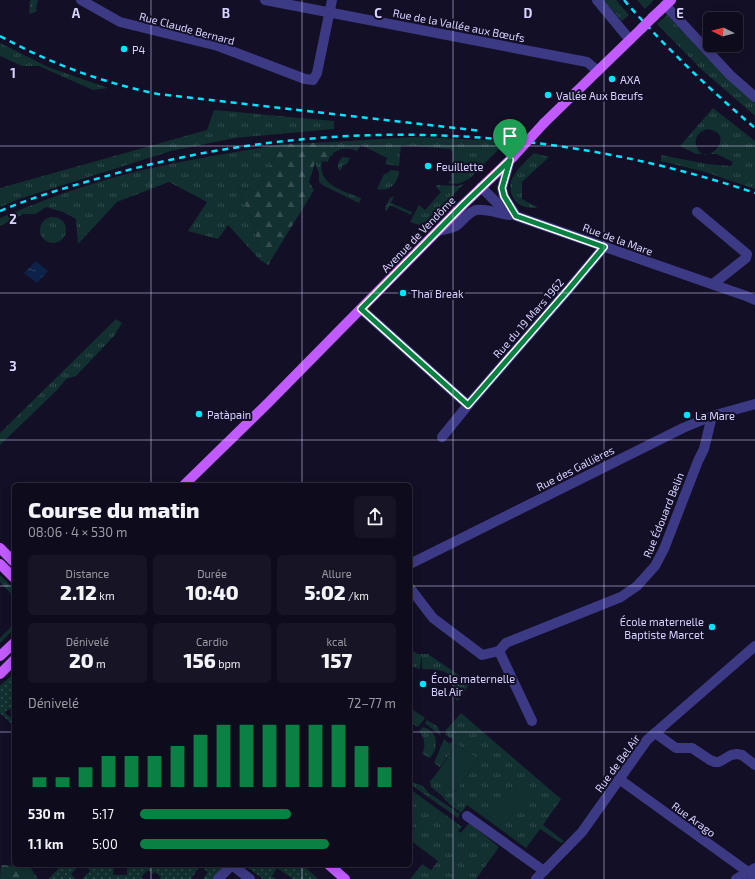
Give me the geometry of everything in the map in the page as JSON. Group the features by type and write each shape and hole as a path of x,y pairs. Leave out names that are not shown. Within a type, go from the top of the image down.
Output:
{"main road":[{"name":"Avenue de Vendôme","path":"186,483 361,309 544,123 668,3"},
{"path":"0,548 12,560"},
{"path":"0,564 12,576"},
{"path":"0,656 12,644"},
{"path":"0,674 12,662"},
{"path":"331,867 341,878"}],"street":[{"name":"Rue Claude Bernard","path":"81,0 120,22 218,46 305,79 313,80 317,73 330,13"},
{"name":"Rue de la Vallée aux Bœufs","path":"265,0 587,62 598,71"},
{"path":"330,13 332,0"},
{"path":"597,0 630,40"},
{"path":"668,3 730,75 755,97"},
{"path":"511,158 502,188 504,196 516,216"},
{"name":"Rue de la Mare","path":"481,187 501,207 516,216 755,300"},
{"path":"438,231 457,226 470,213 477,210 516,216"},
{"path":"697,212 747,254 746,258 713,284"},
{"name":"Rue du 19 Mars 1962","path":"442,437 604,247"},
{"path":"361,309 468,405"},
{"name":"Rue des Gallières","path":"412,563 683,428 712,416 755,404"},
{"name":"Rue Édouard Belin","path":"412,591 433,618 482,655 500,651 506,643 621,597 637,586 646,577 655,566 664,549 698,461 704,450 712,416"},
{"name":"Rue de Bel Air","path":"536,879 582,832 647,740 755,646"},
{"path":"500,651 532,721"},
{"path":"655,733 676,748 692,748 715,762 719,762 731,755 737,754 742,755 755,765"},
{"name":"Rue Arago","path":"619,780 752,873"},
{"path":"467,816 544,871"},
{"path":"218,879 230,867"},
{"path":"235,867 250,879"},
{"path":"736,879 752,873"}],"green space":[{"path":"30,0 38,0 37,11 29,14"},
{"path":"603,0 616,0 629,15 622,21"},
{"path":"637,0 654,0 645,9"},
{"path":"667,15 724,76 755,102 755,116 701,69 657,24"},
{"path":"0,43 48,67 108,88 93,90 39,66 22,66 0,56"},
{"path":"713,108 755,141 755,189 705,172 661,161 661,155 707,164 731,166 733,162 717,154 708,154 717,149 720,143 720,137 717,132 708,129 702,131 697,137 696,145 700,152 704,154 696,154 680,146"},
{"path":"214,110 334,121 334,129 235,138 171,151 19,199 0,207 0,188 207,130"},
{"path":"415,137 507,141 469,179 458,184 447,183 451,181 453,152 450,149 401,145 399,166 385,164 387,158 361,145 357,151 345,149 333,153 333,142"},
{"path":"333,142 333,155 315,163 309,182 314,190 268,265 260,260 254,225 237,187 255,192 283,144"},
{"path":"283,144 255,192 237,187 254,225 260,260 228,225 218,239 188,231 207,202 169,182 117,202 78,244 76,219 63,212 46,207 36,214 23,214 0,226 0,218 62,194 111,178 185,161"},
{"path":"534,153 549,157 522,182 522,199 538,208 527,207 517,203 512,195 510,186 515,174"},
{"path":"330,156 328,162 322,161 324,176 333,186 361,198 359,203 324,186 319,182 319,173 315,163"},
{"path":"343,157 350,158 347,164 343,165 340,171 338,168 339,163"},
{"path":"390,170 399,171 395,183 386,189 377,189 384,174 390,172"},
{"path":"464,184 423,224 419,225 410,222 419,205 425,210 441,192 436,187 437,185 458,186"},
{"path":"394,196 391,203 412,212 411,215 390,205 387,211 385,210 390,198"},
{"path":"53,217 63,220 66,230 63,240 53,243 43,240 40,230 43,220"},
{"path":"116,319 122,323 114,336 76,376 66,379 58,389 0,445 0,433"},
{"path":"0,575 12,587 12,595 0,582"},
{"path":"11,627 12,631 0,643 0,638"},
{"path":"412,651 418,654 428,654 470,683 458,701 453,697 453,682 447,673 436,670 422,669 422,658 420,669 412,667"},
{"path":"12,675 12,706 10,710 8,709 5,713 12,718 12,724 0,713 0,686"},
{"path":"412,709 425,718 418,727 412,723"},
{"path":"461,713 561,799 543,825 564,841 561,843 540,829 526,848 467,805 461,813 431,787 430,781 434,777 455,792 478,759 457,744 440,767 434,763 444,739 450,744 453,740 446,735 446,730"},
{"path":"427,720 438,727 441,736 425,723"},
{"path":"423,727 432,732 436,740 435,750 430,758 422,754 424,742 423,736 419,731"},
{"path":"457,744 478,759 455,792 434,777"},
{"path":"412,782 423,786 429,793 460,814 458,818 412,785"},
{"path":"514,784 526,794 504,823 491,813"},
{"path":"412,790 462,827 458,831 461,833 469,823 499,847 476,879 410,879 422,864 431,870 438,861 412,842"},
{"path":"1,865 12,866 12,867 30,867 38,879 0,879"},
{"path":"60,867 78,867 71,874 76,879 48,879"},
{"path":"87,867 114,868 113,875 127,875 127,867 199,867 191,879 159,879 161,877 155,872 153,874 148,870 141,877 143,879 82,879 90,871"},
{"path":"201,867 222,867 222,869 212,879 203,879 208,872"},
{"path":"247,867 305,867 318,879 293,879 277,868 272,876 276,879 263,879"}],"water":[{"path":"36,261 48,271 37,283 24,273"}],"railway":[{"path":"624,0 687,67 755,128"},
{"path":"0,36 38,55 77,71 117,84 158,94 482,131"},
{"path":"0,211 38,197 103,177 184,157 265,143 348,136 430,135 513,140 594,152 675,169 755,193"}],"place":[{"name":"P4","path":"124,49"},
{"name":"AXA","path":"612,79"},
{"name":"Vallée Aux Bœufs","path":"548,95"},
{"name":"Feuillette","path":"428,166"},
{"name":"Thaï Break","path":"403,293"},
{"name":"Patàpain","path":"199,414"},
{"name":"La Mare","path":"687,415"},
{"name":"École maternelle Baptiste Marcet","path":"712,627"},
{"name":"École maternelle Bel Air","path":"423,684"}],"route":[{"path":"510,160 502,188 504,196 516,216 604,247 468,405 361,309 464,204 510,160"}]}
